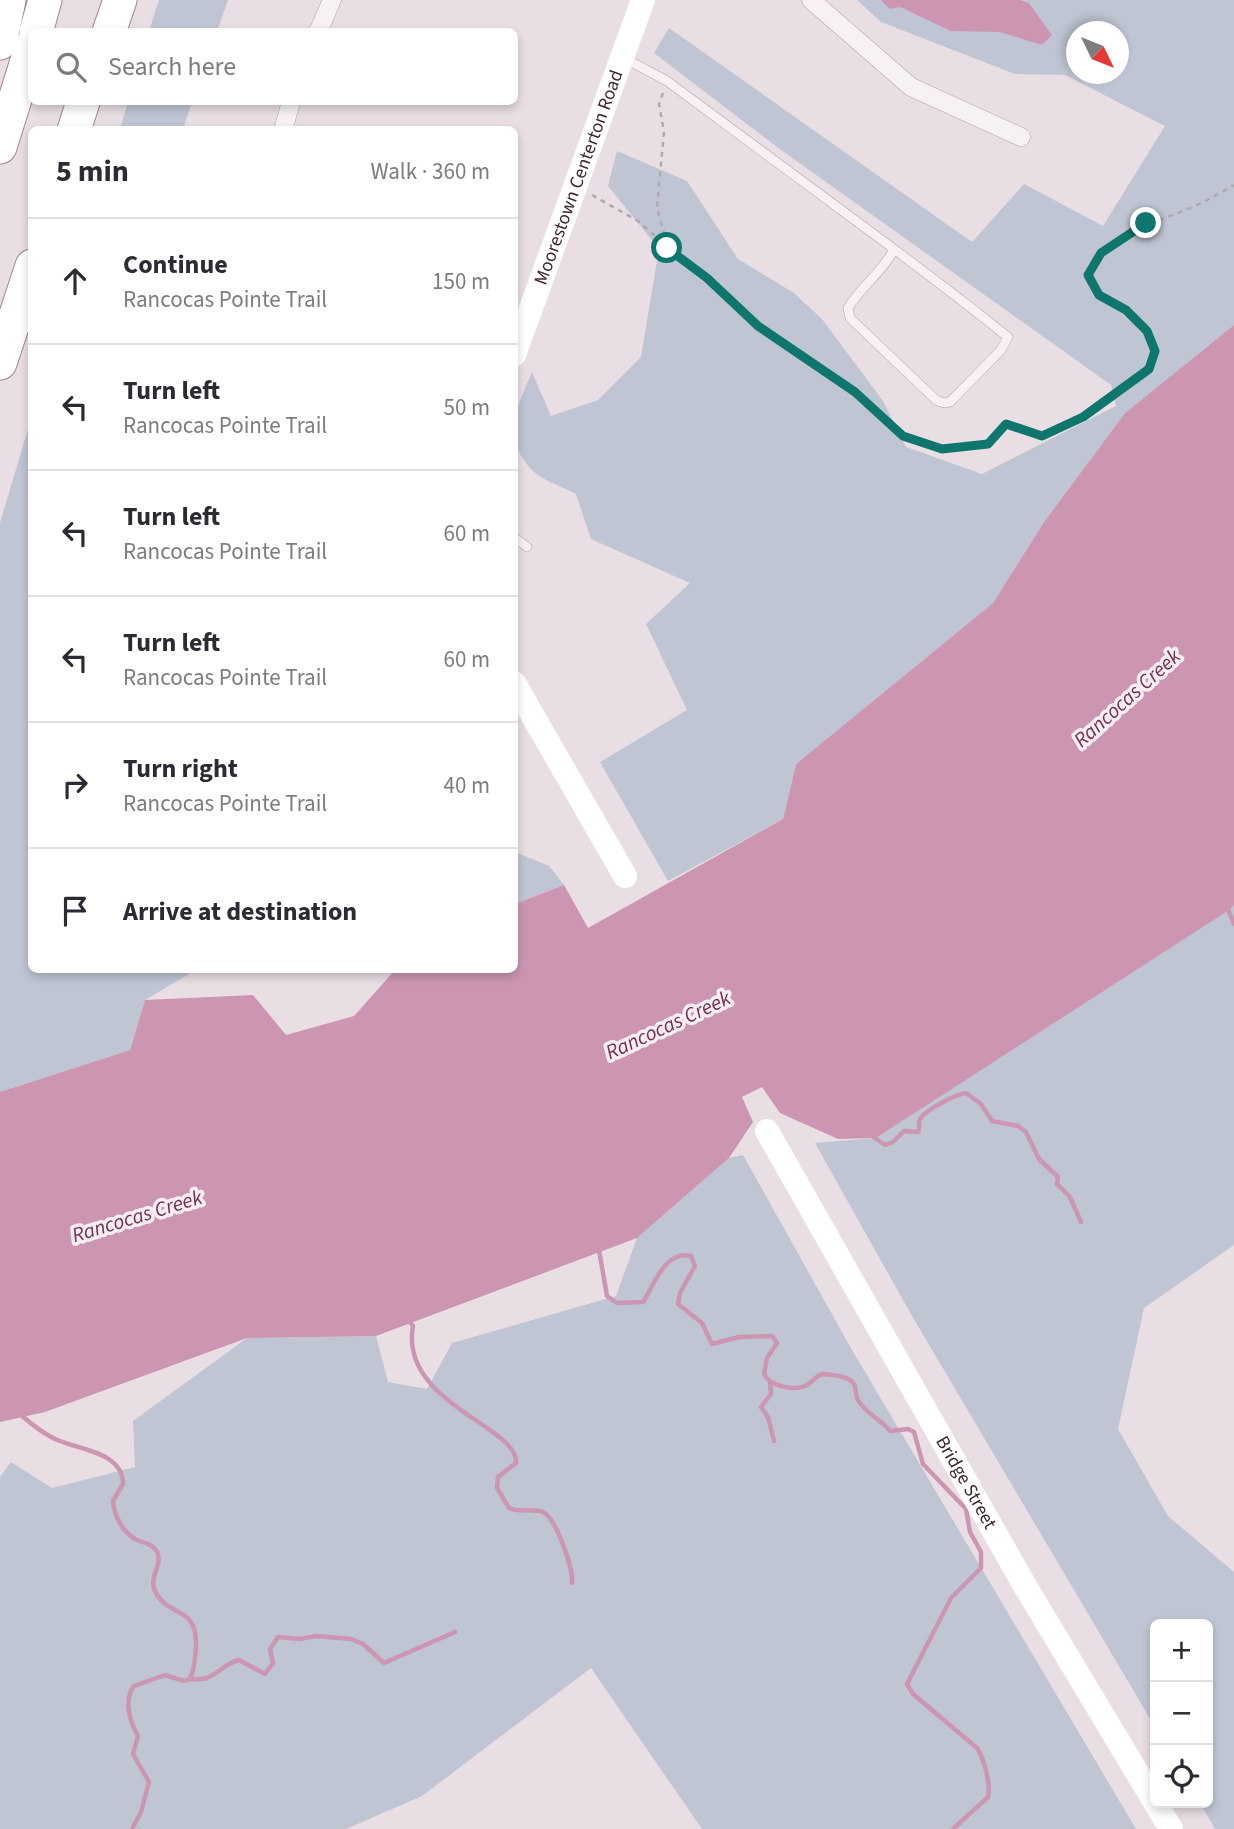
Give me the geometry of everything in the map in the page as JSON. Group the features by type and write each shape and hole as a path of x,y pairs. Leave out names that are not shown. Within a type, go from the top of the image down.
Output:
{"highway":[{"path":"0,43 9,0"},
{"path":"37,28 45,0"},
{"path":"110,28 120,0"},
{"path":"0,147 28,58"},
{"path":"75,126 82,105"},
{"path":"0,363 28,278"}],"main road":[{"name":"Moorestown Centerton Road","path":"518,344 643,0"},
{"path":"518,689 625,876"},
{"name":"Bridge Street","path":"767,1131 1026,1586 1171,1829"}],"street":[{"path":"320,28 332,0"},
{"path":"811,0 911,87 1021,137"},
{"path":"284,126 290,105"}],"lane":[{"path":"623,58 667,81 894,249 1008,337 1001,350 950,402 944,404 936,400 849,318 848,308 853,300 881,269 894,249"},
{"path":"518,540 527,547"}],"path":[{"path":"667,81 659,104 664,132 657,208 667,248"},
{"path":"576,186 638,221 667,248 707,278 758,326 855,392 903,436 942,449 988,444 1006,424 1042,436 1073,422 1149,369 1155,351 1147,331 1126,310 1099,295 1088,275 1101,253 1146,223 1196,205 1234,185"}],"shaded area":[{"path":"159,0 228,0 218,28 150,28"},
{"path":"857,0 1234,0 1234,325 1125,413 1044,522 993,603 796,764 783,819 668,881 600,762 687,710 646,624 690,583 591,539 576,494 533,471 518,448 518,406 532,372 551,416 598,400 641,357 659,249 608,186 617,151 687,181 738,259 794,293 822,319 883,401 906,447 982,474 1116,406 1111,385 777,147 654,53 669,28 972,242 1024,184 1103,226 1165,126 1083,84 1129,84 1129,21 1066,21 1065,75 1015,74 881,22"},
{"path":"127,105 191,105 184,126 121,126"},
{"path":"28,429 28,973 191,973 145,1000 130,1050 0,1092 0,523"},
{"path":"518,853 549,866 564,885 518,903"},
{"path":"1234,905 1234,1245 1144,1308 1118,1429 1168,1516 1234,1572 1234,1829 1215,1829 1203,1808 1213,1808 1213,1619 1150,1619 1150,1719 912,1316 815,1143 876,1138"},
{"path":"743,1155 852,1350 1136,1829 702,1829 591,1668 422,1796 346,1829 0,1829 0,1477 11,1462 52,1488 135,1467 133,1421 247,1338 376,1336 388,1382 427,1389 452,1343 616,1296 637,1238 729,1158"}],"water":[{"path":"881,0 1020,0 1029,3 1052,35 1042,45 1000,32 951,31 900,7 890,9"},
{"name":"Rancocas Creek","path":"1234,325 1234,905 1229,910 876,1138 838,1139 780,1113 762,1087 742,1097 753,1122 729,1158 637,1238 376,1336 247,1338 45,1412 0,1422 0,1092 130,1050 145,1000 253,995 286,1035 354,1016 392,973 518,973 518,903 564,885 588,928 783,819 796,764 993,603 1044,522 1125,413"}],"waterway":[{"path":"1227,907 1234,924"},
{"path":"872,1136 885,1145 893,1142 904,1131 918,1132 921,1118 932,1108 966,1093 981,1104 992,1121 1018,1126 1026,1132 1039,1159 1058,1177 1057,1184 1070,1197 1081,1222"},
{"path":"599,1250 607,1296 617,1303 643,1302 667,1264 674,1258 691,1256 695,1266 680,1293 678,1304 702,1323 712,1344 739,1337 772,1336 777,1343 767,1358 764,1374 771,1382 782,1386 805,1386 823,1374 850,1380 861,1405 890,1431 908,1429 914,1432 923,1464 966,1509 970,1532 981,1552 981,1568 951,1598 907,1684 913,1694 977,1748 984,1765 989,1785 988,1797 953,1829"},
{"path":"408,1319 413,1326 414,1352 424,1375 440,1393 499,1437 512,1450 516,1463 498,1477 497,1488 509,1508 539,1511 548,1516 563,1545 572,1583"},
{"path":"770,1382 771,1394 761,1407 768,1417 774,1441"},
{"path":"19,1413 49,1436 100,1454 116,1465 123,1484 113,1501 117,1518 132,1537 156,1550 159,1560 153,1580 155,1591 160,1599 192,1624 196,1647 190,1678"},
{"path":"132,1829 141,1812 149,1782 133,1754 138,1736 130,1718 128,1704 134,1686 165,1675 184,1681 204,1679 239,1660 265,1674 273,1663 270,1649 278,1637 351,1639 363,1644 384,1663 455,1632"}],"route":[{"path":"667,248 707,278 758,326 805,355 855,392 903,436 942,449 988,444 1006,424 1042,436 1083,417 1149,369 1155,351 1147,331 1126,310 1099,295 1088,275 1101,253 1146,223"}]}
